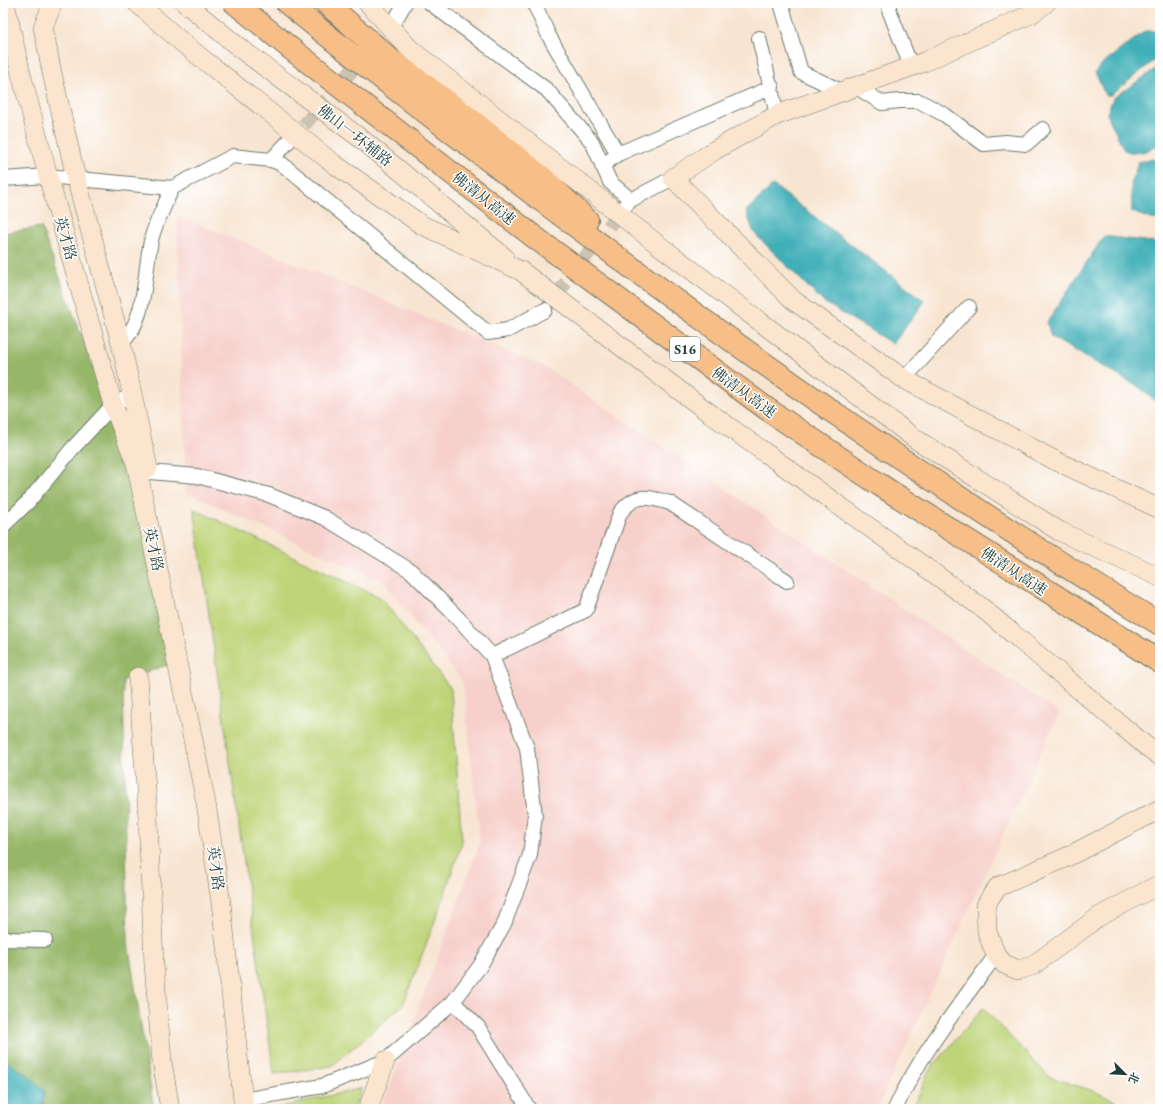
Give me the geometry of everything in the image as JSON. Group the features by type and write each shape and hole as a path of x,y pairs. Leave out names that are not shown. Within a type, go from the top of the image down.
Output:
{"highway":[{"name":"佛清从高速","path":"234,3 302,58 508,216 761,404 893,493 1160,662"},
{"name":"S16","path":"287,3 395,89 652,284 748,354 917,470 1160,624"},
{"path":"326,3 390,59 465,115 543,178 652,284"}],"main road":[{"name":"英才路","path":"5,3 20,70 48,176 113,405 136,464 206,803 221,903 246,1104"},
{"name":"英才路","path":"53,3 43,27 76,178 121,343 185,644 211,789 246,1104"},
{"path":"137,3 184,44 334,164 422,225 520,271 704,409 981,607 1146,746 1160,756"},
{"name":"佛山一环辅路","path":"186,3 241,49 364,141 520,271"},
{"path":"368,3 410,49 652,240 914,438 1059,531 1160,577"},
{"path":"1046,3 1031,14 911,66 777,114 715,150 673,178 793,300 904,379 1054,460 1160,509"},
{"path":"138,677 148,817 154,965 162,1061 170,1109"},
{"path":"1160,809 1067,857 998,888 990,896 986,905 987,932 996,955 1004,964 1018,970 1032,966 1100,916 1160,884"},
{"path":"368,1109 384,1061"}],"street":[{"path":"393,24 405,3"},
{"path":"430,3 547,90 592,142 610,182 627,205 673,178"},
{"path":"534,3 549,36 618,154"},
{"path":"781,3 802,72 882,103 899,101 919,102 945,115 984,144 1006,142 1026,144 1043,129"},
{"path":"889,3 890,10 911,66"},
{"path":"759,38 772,87 777,114"},
{"path":"602,166 618,154 772,87"},
{"path":"271,160 288,142"},
{"path":"3,179 48,176 172,188 233,156 271,160 282,164 488,333 508,330 545,310"},
{"path":"121,343 130,336 142,304 147,258 153,233 172,188"},
{"path":"904,379 969,306"},
{"path":"3,526 28,502 72,449 113,405 132,395"},
{"path":"149,472 197,476 269,495 325,518 410,571 459,619 492,656 527,748 535,815 530,855 504,924 480,966 453,1002 384,1061 322,1086 246,1104"},
{"path":"492,656 586,610 620,513 628,502 639,498 654,498 670,503 787,581"},
{"path":"3,939 45,940"},
{"path":"895,1109 906,1085 953,1014 996,955"},
{"path":"453,1002 478,1027 529,1109"}],"shaded area":[{"path":"177,215 543,366 1059,713 877,1109 381,1109 480,843 463,682 384,582 186,492"}],"green space":[{"path":"41,227 133,475 173,663 123,680 128,942 154,1109 3,1109 3,233"},
{"path":"194,509 381,598 451,689 462,842 439,910 403,1005 332,1066 274,1074"},
{"path":"983,1008 1049,1077 1094,1091 1117,1102 1119,1109 913,1109 928,1072"},
{"path":"362,1088 354,1109 274,1109"}],"water":[{"path":"1145,31 1157,31 1160,35 1160,56 1111,95 1105,95 1095,72 1103,63"},
{"path":"1160,66 1160,144 1146,151 1138,153 1129,152 1124,150 1107,114 1113,98"},
{"path":"1153,159 1160,166 1160,220 1151,219 1132,212 1131,185 1138,162"},
{"path":"773,185 925,301 893,344 822,301 754,233 746,211"},
{"path":"1104,236 1160,243 1159,405 1140,388 1051,337 1047,322"},
{"path":"3,1059 29,1076 45,1091 42,1109 3,1109"}],"tunnel":[{"path":"290,141 393,24"},
{"path":"545,310 622,209"}]}
